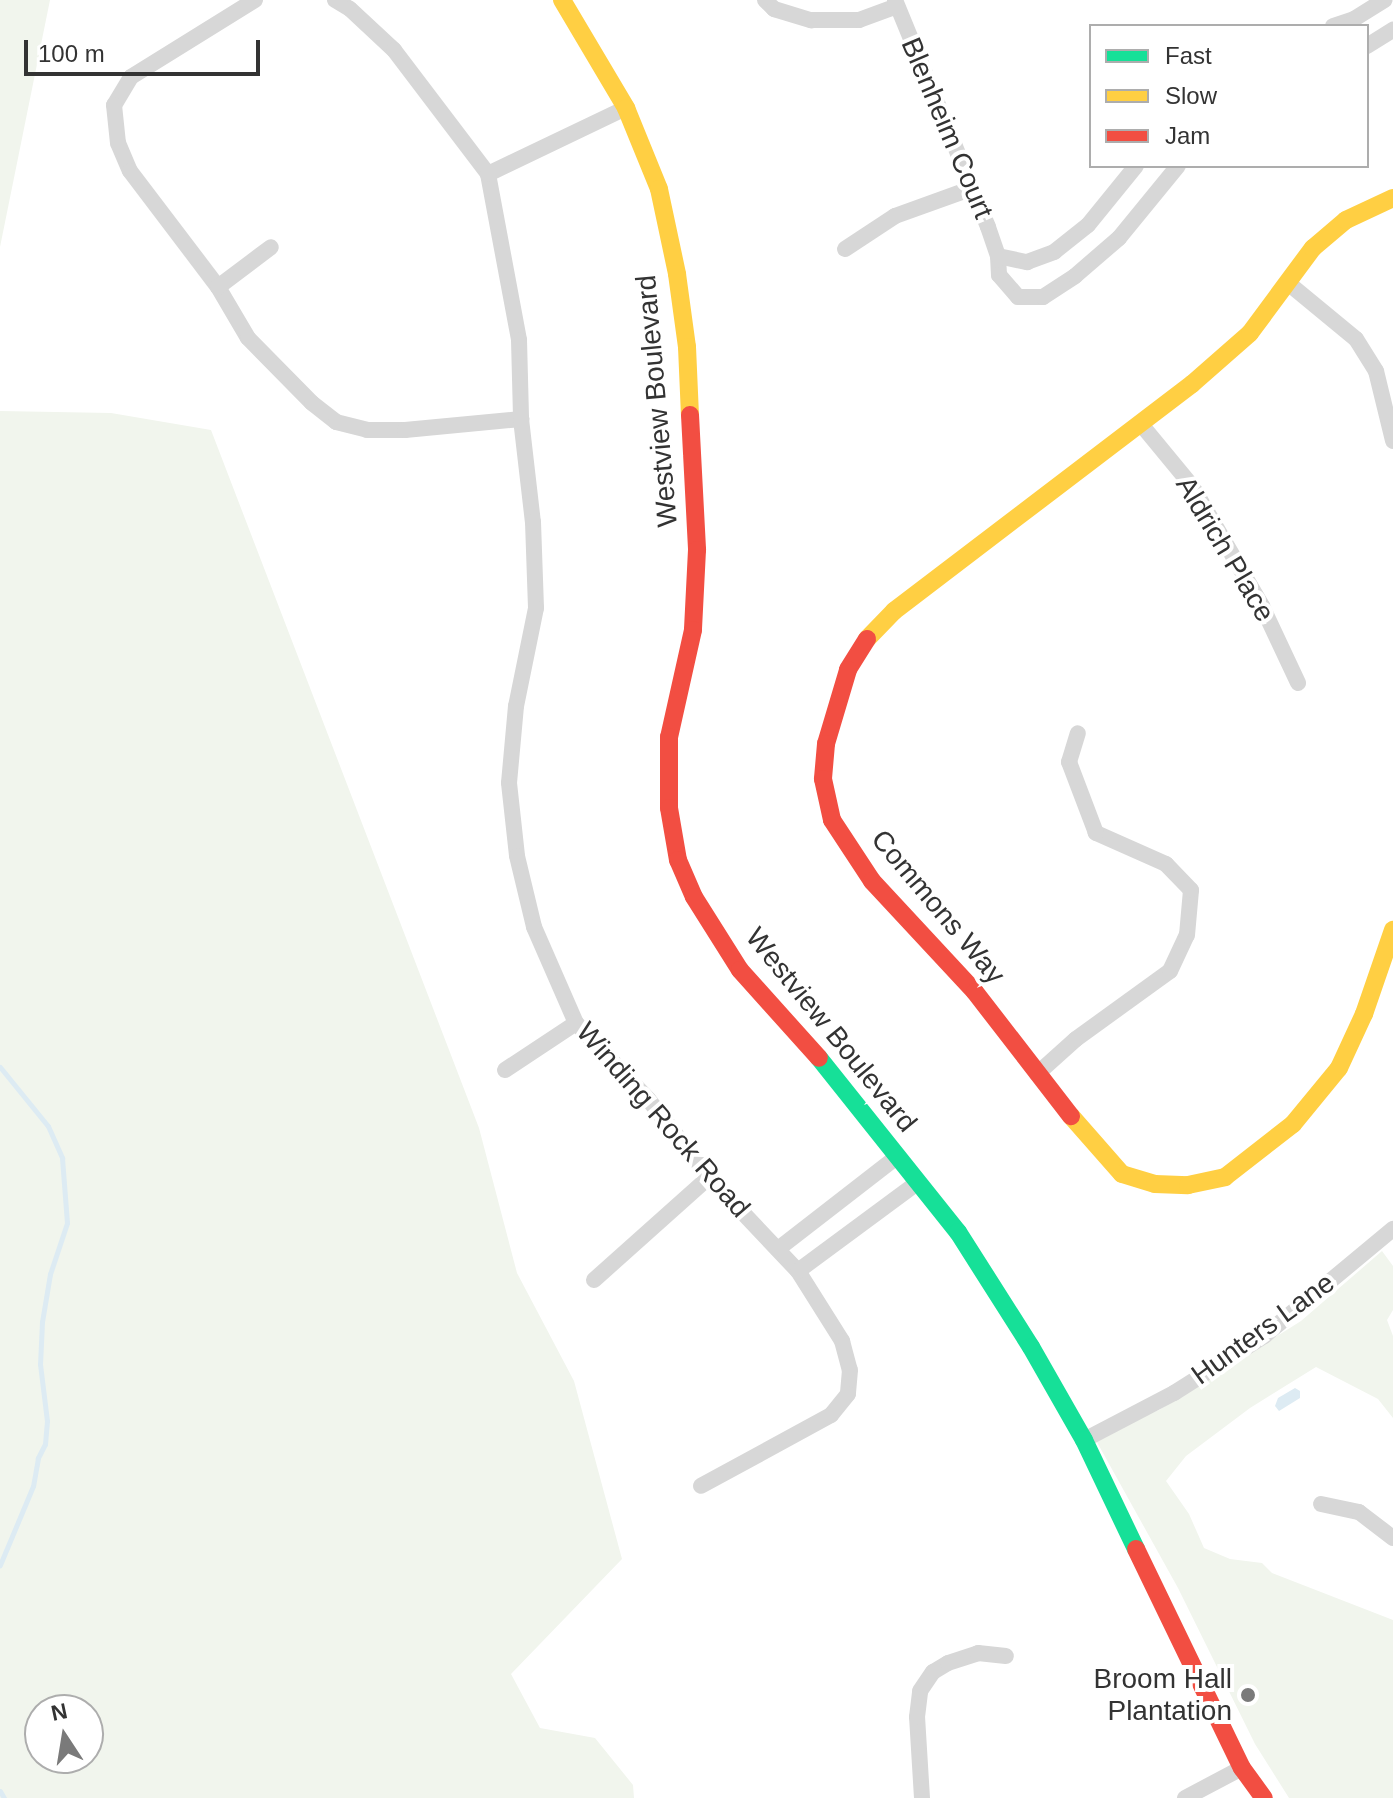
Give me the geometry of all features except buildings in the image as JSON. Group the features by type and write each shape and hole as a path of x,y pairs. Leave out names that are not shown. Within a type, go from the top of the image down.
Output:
{"street":[{"path":"255,0 131,77 114,105 118,143 130,171 218,287 248,338 336,422 367,430 405,430 521,419"},
{"name":"Winding Rock Road","path":"335,0 350,9 394,50 488,174 519,340 521,419 533,522 536,608 516,706 509,783 517,856 534,927 576,1023 648,1099 709,1177 798,1271 842,1341 850,1370 848,1394 831,1415 701,1486"},
{"name":"Westview Boulevard","path":"562,0 626,108 659,189 677,274 687,347 697,550 693,630 669,737 669,808 678,860 694,897 740,970 819,1058 958,1232 1031,1347 1084,1440 1242,1768 1264,1798"},
{"path":"765,0 774,9 811,20 859,20 896,3"},
{"path":"1339,24 1354,19 1384,0"},
{"name":"Blenheim Court","path":"896,3 998,256 999,275 1018,297 1043,297 1075,276 1119,238 1176,168"},
{"path":"1369,45 1393,30"},
{"path":"488,174 626,108"},
{"path":"998,256 1027,262 1054,252 1088,225 1134,168"},
{"path":"845,249 895,216 970,189"},
{"name":"Commons Way","path":"1393,198 1346,220 1313,248 1250,333 1140,423 894,611 870,635 848,670 826,744 823,779 832,820 872,881 975,992 1037,1074 1122,1174 1155,1184 1188,1185 1225,1177 1293,1124 1339,1068 1364,1014 1393,930"},
{"path":"218,287 271,247"},
{"path":"1288,283 1356,339 1376,371 1389,403 1393,441"},
{"name":"Aldrich Place","path":"1140,423 1192,486 1262,606 1298,683"},
{"path":"1037,1074 1076,1039 1170,971 1187,935 1191,890 1166,864 1096,833 1069,762 1078,733"},
{"path":"505,1070 576,1023"},
{"path":"778,1249 898,1156"},
{"path":"594,1280 709,1177"},
{"path":"798,1271 917,1183"},
{"name":"Hunters Lane","path":"1084,1440 1174,1393 1264,1336 1393,1230"},
{"path":"1321,1504 1359,1512 1393,1538"},
{"path":"922,1798 917,1717 920,1691 933,1672 948,1663 978,1653 1006,1656"},
{"path":"1185,1798 1242,1768"}],"shaded area":[{"path":"0,0 50,0 0,247"},
{"path":"0,411 111,413 211,430 479,1128 517,1273 574,1381 622,1559 511,1674 540,1728 595,1738 633,1785 634,1798 0,1798"},
{"path":"1382,1251 1393,1266 1393,1310 1387,1320 1393,1336 1393,1418 1378,1399 1316,1367 1250,1408 1186,1456 1166,1481 1189,1514 1204,1548 1230,1559 1262,1563 1272,1573 1393,1620 1393,1798 1289,1798 1255,1744 1178,1588 1093,1435 1159,1410 1301,1321"},
{"path":"1295,1388 1300,1391 1300,1398 1279,1411 1275,1406 1278,1398"}],"waterway":[{"path":"0,1067 48,1126 62,1158 67,1223 50,1274 42,1322 40,1364 47,1421 45,1444 38,1458 33,1486 0,1565"},
{"path":"0,1791 4,1798"}],"traffic: fast":[{"path":"819,1058 958,1232 1031,1347 1084,1440 1136,1549"}],"traffic: slow":[{"path":"562,0 626,108 659,189 677,274 687,347 690,415"},
{"path":"867,639 894,611 1192,384 1250,333 1313,248 1346,220 1393,198"},
{"path":"1071,1116 1122,1174 1155,1184 1188,1185 1225,1177 1293,1124 1339,1068 1364,1014 1393,930"}],"traffic: jam":[{"path":"690,415 697,550 693,630 669,737 669,808 678,860 694,897 740,970 819,1058"},
{"path":"867,639 848,670 826,744 823,779 832,820 872,881 975,992 1071,1116"},
{"path":"1136,1549 1242,1768 1264,1798"}],"place":[{"name":"Broom Hall Plantation","path":"1248,1695"}]}
